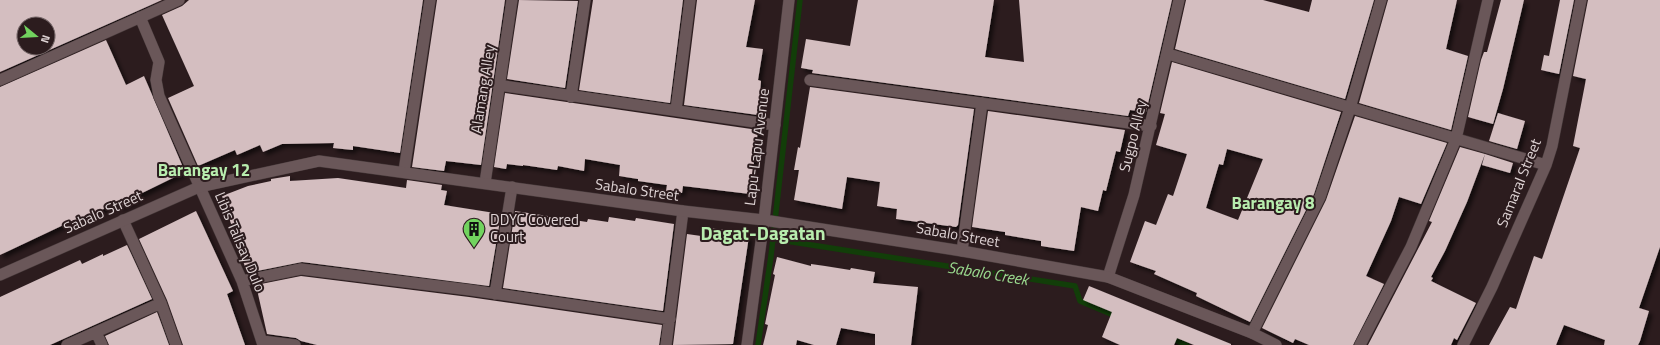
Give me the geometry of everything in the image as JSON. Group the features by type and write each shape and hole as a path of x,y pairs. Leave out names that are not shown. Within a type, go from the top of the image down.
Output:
{"street":[{"path":"0,80 179,0"},
{"path":"404,171 430,0"},
{"name":"Alamang Alley","path":"484,184 512,0"},
{"path":"571,97 585,0"},
{"path":"676,110 690,0"},
{"name":"Lapu-Lapu Avenue","path":"747,345 764,220 789,0"},
{"name":"Sugpo Alley","path":"1108,277 1134,195 1168,54 1179,0"},
{"path":"1252,333 1320,197 1350,108 1381,0"},
{"path":"1360,345 1411,248 1456,139 1488,0"},
{"name":"Samaral Street","path":"1463,345 1492,287 1546,165 1552,146 1581,0"},
{"name":"Libis Talisay Dulo","path":"140,17 159,62 156,80 159,96 242,281 263,343"},
{"path":"1168,54 1546,165"},
{"path":"810,80 1151,126"},
{"path":"498,86 775,125"},
{"path":"962,250 982,103"},
{"name":"Sabalo Street","path":"0,274 199,187 319,160 683,212 764,220 962,250 1108,277 1252,333 1276,345"},
{"path":"495,294 512,187"},
{"path":"666,345 683,212"},
{"path":"123,220 161,303 176,345"},
{"path":"242,281 301,269 495,294 670,319"},
{"path":"67,345 161,303"},
{"path":"96,332 102,345"},
{"path":"263,343 295,345"}],"building":[{"path":"0,0 162,0 56,47 56,16 16,16 16,56 36,56 0,72"},
{"path":"189,0 423,0 400,153 353,146 353,150 333,148 334,143 282,144 263,152 260,145 237,155 235,150 198,166 168,98 194,86 162,15 182,6"},
{"path":"437,0 505,0 481,165 446,161 444,171 412,167"},
{"path":"519,0 578,1 565,88 507,79"},
{"path":"593,0 683,0 670,103 579,90"},
{"path":"697,0 755,0 746,47 763,49 758,80 761,81 758,115 684,105"},
{"path":"858,0 994,0 985,57 1024,62 1019,0 1172,0 1146,112 1130,110 1128,116 812,73 813,70 801,68 806,39 850,46"},
{"path":"1186,0 1263,0 1309,12 1312,0 1374,0 1345,99 1175,49"},
{"path":"1388,0 1457,0 1446,49 1468,56 1451,130 1359,103"},
{"path":"1501,0 1524,0 1503,89 1493,124 1468,117 1481,60 1484,52 1487,52"},
{"path":"1560,0 1574,0 1559,74 1541,70 1544,55 1549,56"},
{"path":"1588,0 1660,0 1660,247 1639,308 1649,311 1638,345 1604,345 1605,340 1564,325 1556,345 1489,345 1510,307 1516,309 1534,256 1542,259 1580,148 1573,146 1586,79 1573,76"},
{"path":"106,40 126,85 144,76 185,172 136,196 137,199 120,207 118,203 75,221 74,220 0,255 0,87"},
{"path":"1172,62 1341,112 1314,194 1250,322 1196,296 1197,293 1154,274 1156,271 1130,262 1145,221 1156,225 1168,194 1173,196 1187,154 1156,145 1165,114 1160,113","holes":["1227,149 1263,159 1238,220 1206,208 1219,164 1223,165"]},
{"path":"810,87 974,109 958,225 956,227 896,219 897,209 877,206 880,182 847,177 842,209 794,200 799,170 794,170 798,147 800,148"},
{"path":"505,93 758,130 750,194 683,186 682,193 666,191 667,185 638,181 638,179 619,176 620,165 585,159 584,171 558,166 557,170 507,164 506,169 494,167"},
{"path":"988,111 1125,130 1120,152 1116,151 1106,191 1103,190 1098,211 1081,207 1074,251 1041,246 1041,241 1005,235 1005,232 972,227"},
{"path":"1498,113 1525,121 1517,149 1489,141"},
{"path":"1355,116 1447,143 1421,204 1399,197 1391,221 1366,276 1384,284 1353,345 1309,345 1295,339 1293,343 1262,328 1326,200"},
{"path":"1460,147 1485,154 1467,202 1445,251 1431,277 1433,278 1431,281 1476,303 1457,340 1454,338 1451,345 1368,345 1432,222 1429,221"},
{"path":"1485,154 1513,163 1510,173 1482,165"},
{"path":"290,176 290,181 338,178 406,188 407,180 442,185 441,190 447,191 444,205 501,214 489,286 302,262 247,273 222,196 248,186 271,181 271,179"},
{"path":"196,211 233,291 227,294 245,345 183,345 167,300 139,239"},
{"path":"515,211 587,222 588,219 608,222 609,217 635,221 636,218 674,224 663,311 503,288"},
{"path":"709,228 725,230 725,233 749,236 733,344 673,345 687,234 708,237"},
{"path":"127,245 152,299 50,345 0,345 0,297 80,260 82,264"},
{"path":"777,257 811,266 811,264 875,272 873,283 918,287 911,345 875,345 875,334 841,328 836,345 814,345 797,340 796,345 763,345 768,325 765,324 775,275 773,274"},
{"path":"301,276 469,297 662,325 659,345 317,345 301,341 296,338 267,334 256,285"},
{"path":"1089,286 1231,345 1194,345 1177,338 1174,345 1120,345 1102,337 1112,312 1083,300"},
{"path":"157,312 169,345 109,345 105,336"}],"waterway":[{"path":"758,345 771,256 800,0"},
{"name":"Sabalo Creek","path":"773,239 1075,286 1080,301 1118,317"},
{"name":"Sabalo Creek","path":"1170,338 1187,345"}],"place":[{"name":"DDYC Covered Court","path":"474,248"}],"district":[{"name":"Barangay 12","path":"204,170"},
{"name":"Barangay 8","path":"1273,203"},
{"name":"Dagat-Dagatan","path":"763,233"}]}
